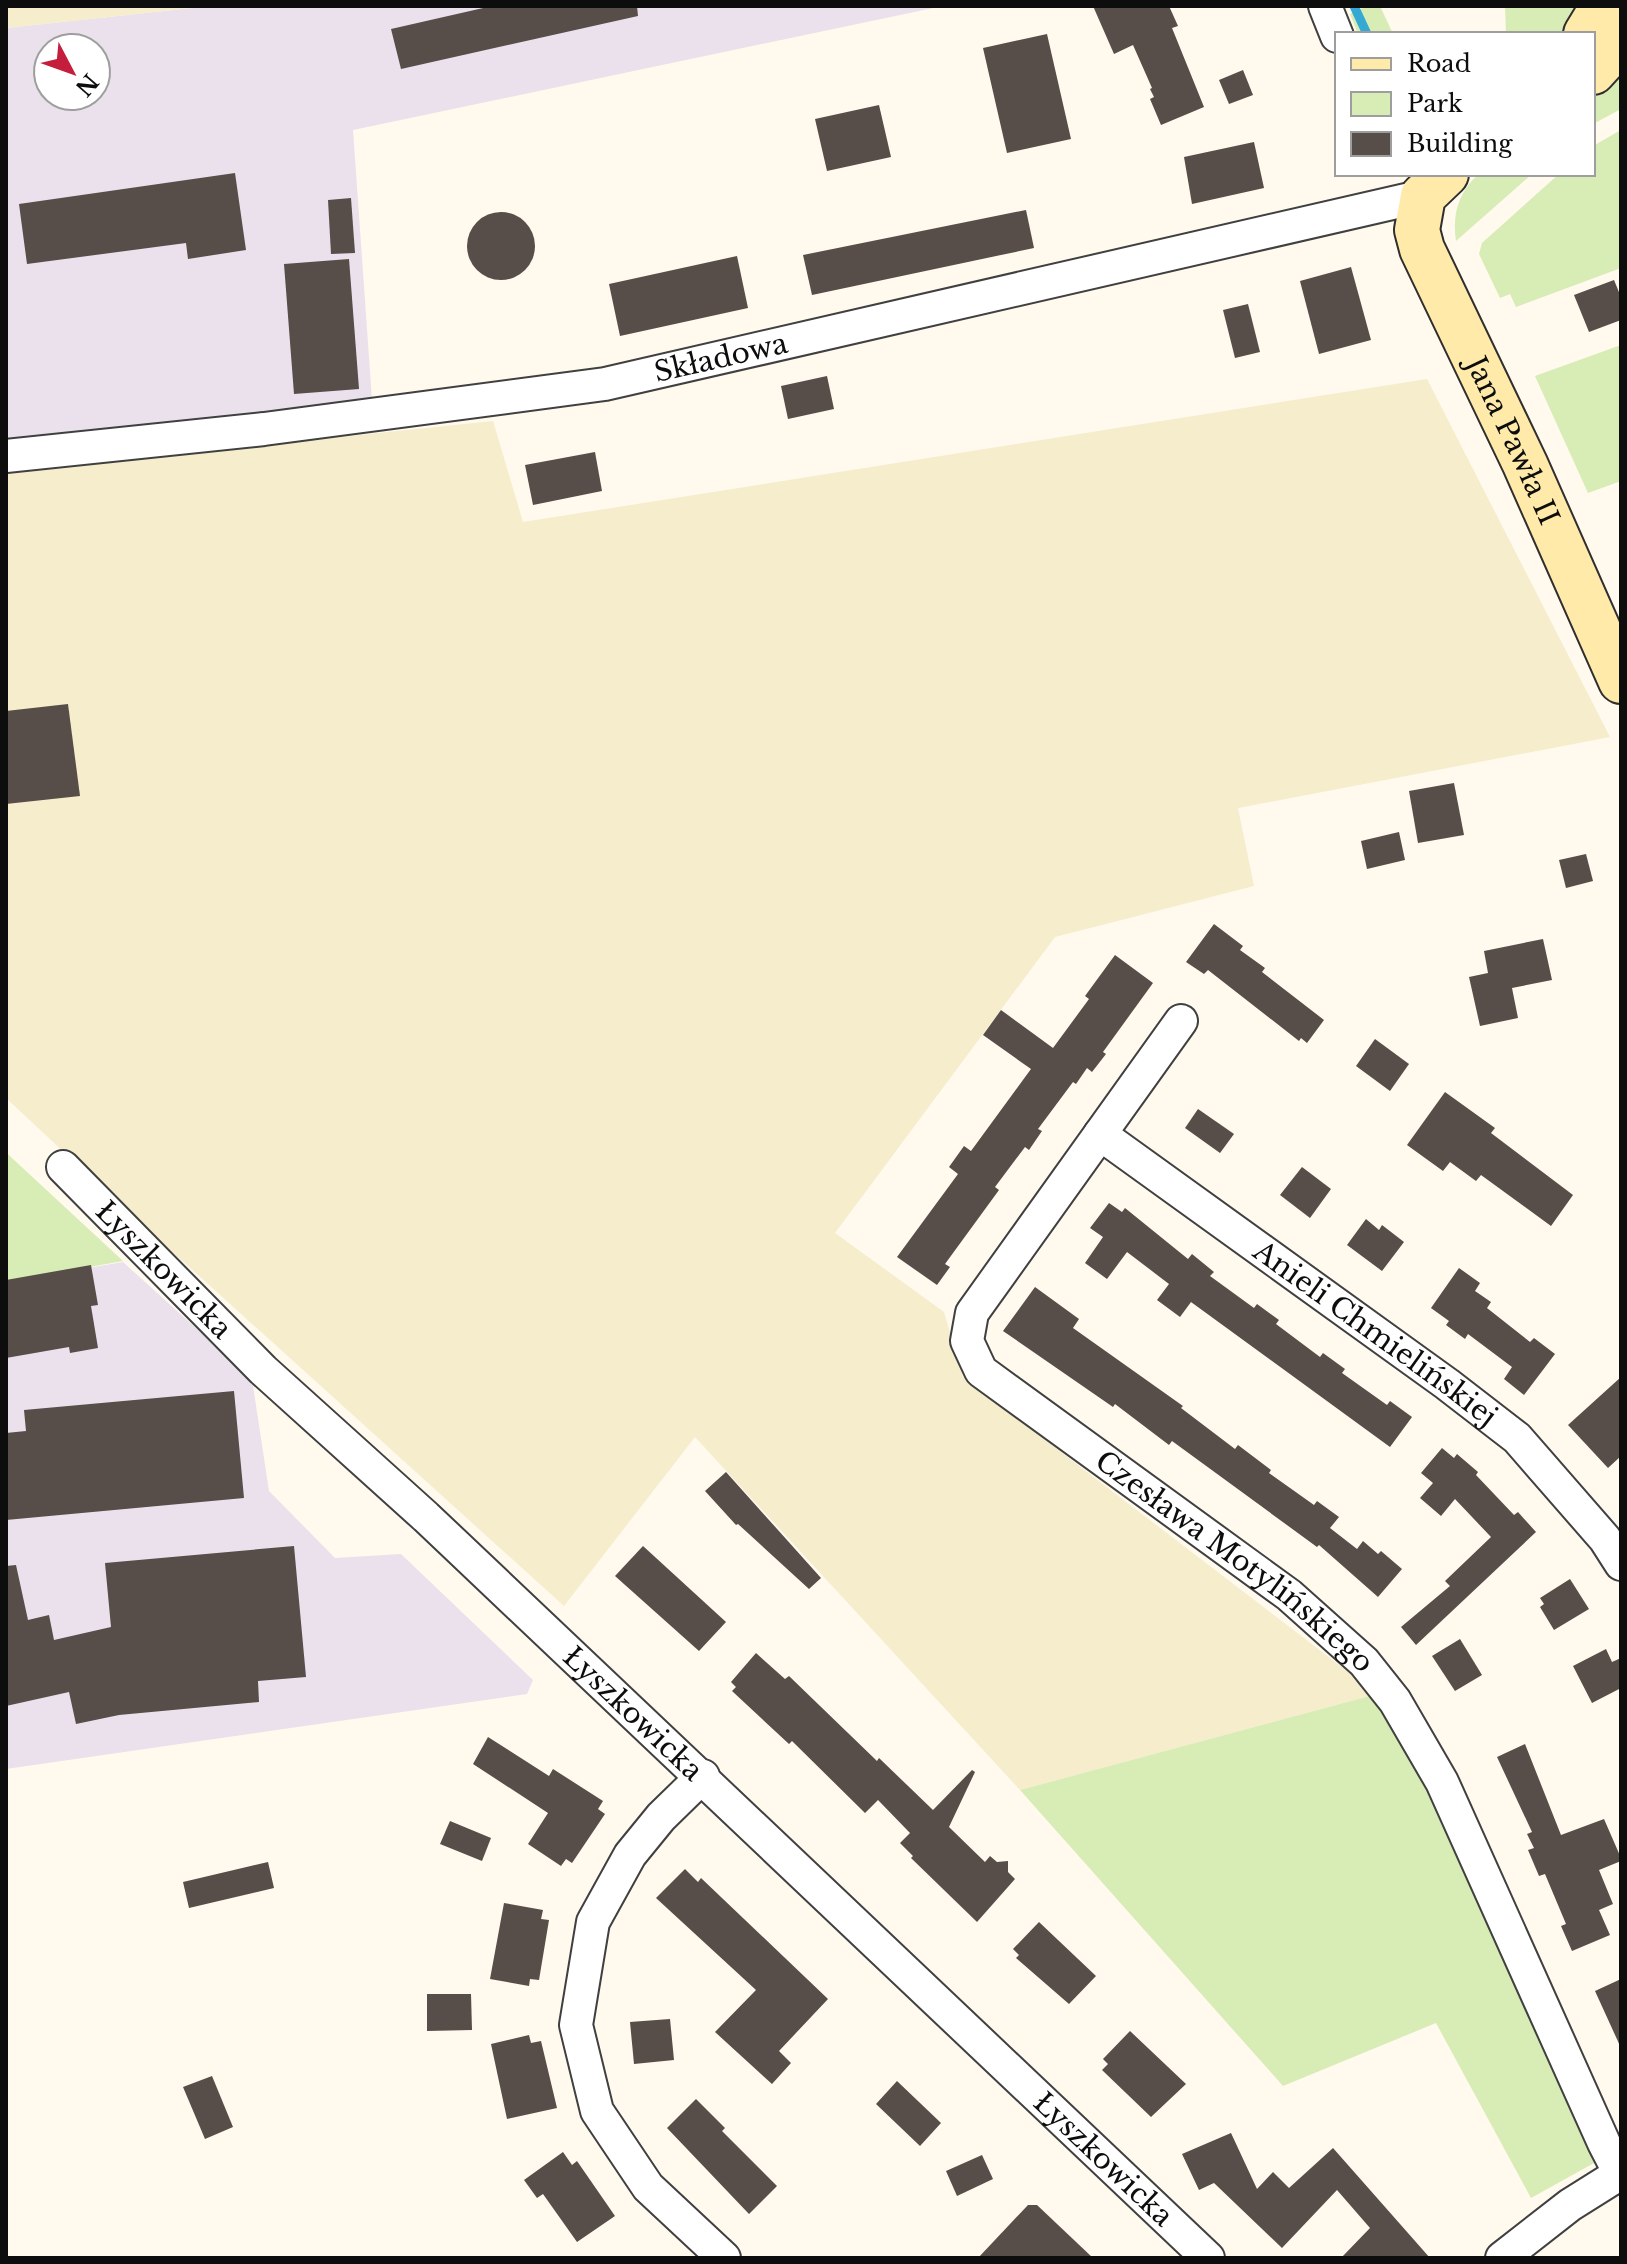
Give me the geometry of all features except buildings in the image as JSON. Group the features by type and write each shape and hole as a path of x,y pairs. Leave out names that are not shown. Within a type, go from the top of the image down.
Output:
{"street":[{"path":"1325,6 1335,32"},
{"path":"1587,32 1603,6"},
{"path":"1595,70 1621,41"},
{"name":"Składowa","path":"6,456 264,429 605,384 1423,181"},
{"name":"Jana Pawła II","path":"1423,181 1417,230 1422,249 1525,464 1621,681"},
{"name":"Czesława Motylińskiego","path":"1181,1021 972,1313 967,1341 981,1371 1289,1595 1364,1662 1395,1701 1442,1782 1604,2143 1621,2174"},
{"name":"Anieli Chmielińskiej","path":"1100,1134 1435,1374 1517,1438 1605,1539 1621,1564"},
{"name":"Łyszkowicka","path":"63,1167 263,1370 426,1517 703,1776 1208,2258"},
{"path":"703,1776 661,1817 630,1855 593,1922 576,2025 597,2111 648,2187 724,2258"},
{"path":"1502,2258 1570,2205 1621,2174"}],"shaded area":[{"path":"6,6 211,6 6,28"},
{"path":"211,6 943,6 353,130 372,400 6,440 6,28"},
{"path":"1427,379 1610,737 1238,808 1254,886 1055,937 835,1233 944,1312 963,1377 1377,1694 1020,1790 695,1437 564,1606 6,1098 6,472 493,421 523,522"},
{"path":"123,1262 252,1379 269,1491 335,1558 401,1554 533,1680 527,1694 6,1769 6,1282"}],"green space":[{"path":"1367,6 1380,6 1392,32 1357,32 1350,14"},
{"path":"1505,6 1590,6 1575,32 1506,32"},
{"path":"1621,58 1621,109 1595,123 1595,86"},
{"path":"1621,130 1621,268 1516,307 1510,294 1500,298 1479,254 1482,243 1557,176 1595,176 1595,145"},
{"path":"1477,176 1530,176 1456,241 1458,204"},
{"path":"1621,345 1621,481 1588,493 1535,376"},
{"path":"6,1152 13,1159 123,1261 6,1282"},
{"path":"1377,1694 1428,1783 1612,2153 1531,2198 1436,2023 1283,2086 1020,1790"}],"waterway":[{"path":"1354,6 1366,32"}]}
